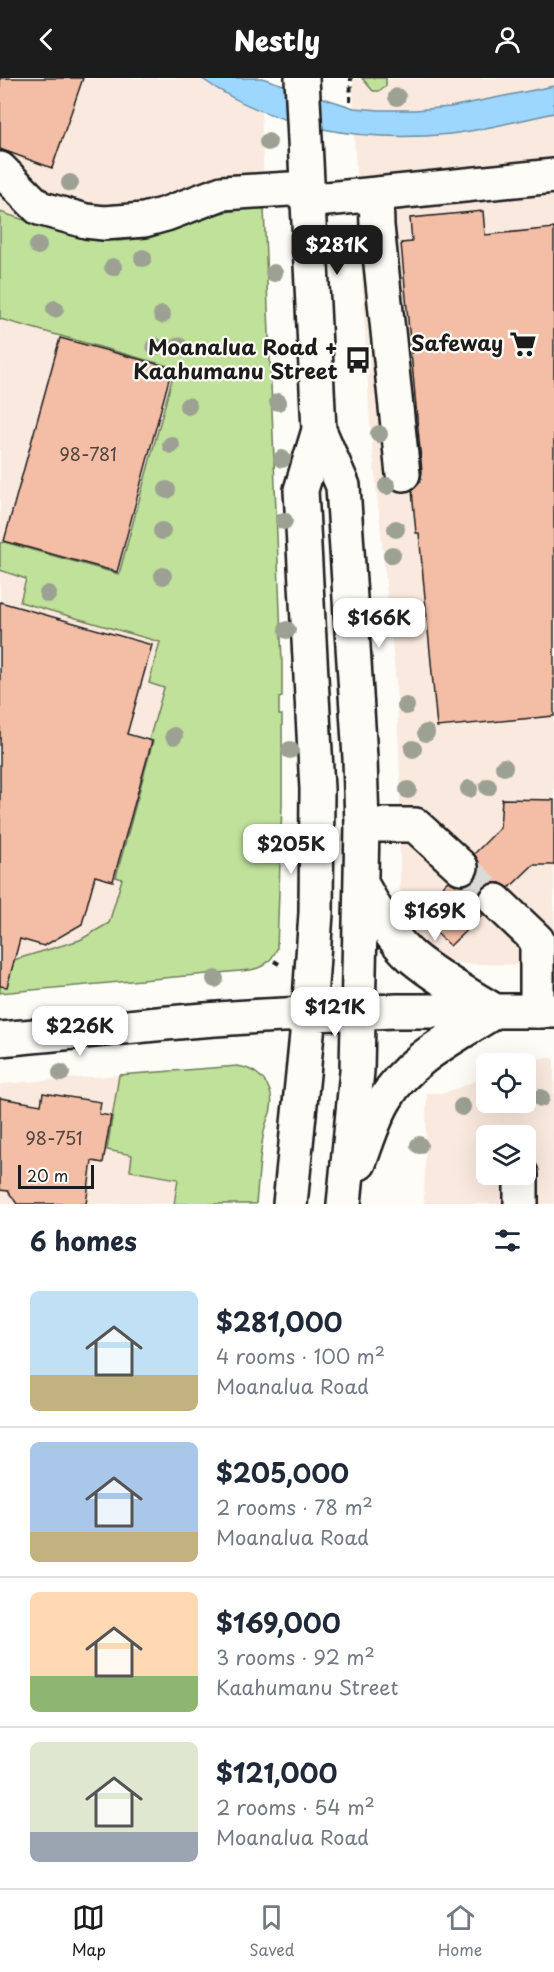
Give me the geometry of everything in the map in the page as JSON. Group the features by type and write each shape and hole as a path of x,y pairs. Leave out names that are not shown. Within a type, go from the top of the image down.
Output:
{"main road":[{"path":"290,1204 309,1014 316,913 317,789 302,490 319,430 302,85"},
{"path":"0,170 39,208 86,221 104,223 144,220 222,193 376,194 554,176"},
{"path":"376,194 377,226 403,474"},
{"path":"319,430 343,486 360,758 362,884 359,1012 357,1071 345,1202"},
{"path":"362,825 416,825 461,867"},
{"path":"362,884 383,923 413,958 495,1011"},
{"path":"0,1039 273,1015 546,1011 537,940 496,901"},
{"path":"345,1202 385,1099 397,1081 423,1058 495,1011"},
{"path":"521,1185 521,1204"}],"path":[{"path":"351,78 351,102"}],"shaded area":[{"path":"0,78 201,78 221,92 261,110 270,341 213,475 230,903 0,964"},
{"path":"353,78 554,78 554,86 450,107 415,110 367,109 354,108"},
{"path":"554,113 554,965 465,964 450,961 423,944 412,931 403,913 400,897 400,776 396,683 370,424 354,134 416,137 454,133"},
{"path":"536,1058 554,1058 554,1204 424,1204 427,1093 444,1093 476,1081 476,1113 536,1113"},
{"path":"247,1067 216,1110 216,1204 0,1204 0,1084"}],"green space":[{"path":"362,78 386,78 386,86 379,91 373,91"},
{"path":"264,208 282,662 282,697 279,698 279,715 282,715 282,803 277,949 267,963 251,970 0,993 0,964 80,940 109,923 122,879 116,877 153,741 149,740 164,688 149,683 160,642 20,602 26,579 0,570 0,543 4,542 119,574 175,368 0,319 0,212 61,232 118,241 149,238 221,213"},
{"path":"238,1066 252,1071 264,1080 272,1100 263,1138 256,1204 174,1204 178,1179 130,1171 132,1155 107,1150 119,1075"}],"water":[{"path":"201,78 262,78 354,108 380,110 450,107 554,86 554,113 450,134 385,136 353,134 320,129 258,110"}],"building":[{"path":"0,78 83,78 52,168 0,149"},
{"path":"483,211 485,235 554,228 554,716 437,727 419,533 416,533 412,490 420,482 422,472 401,243 412,242 410,218"},
{"path":"60,338 172,368 117,572 4,541"},
{"path":"0,602 152,645 127,734 152,741 113,881 95,876 82,924 44,946 20,939 7,987 0,986"},
{"path":"502,799 554,800 554,865 533,865 509,888 500,883 490,883 483,888 478,897 478,906 483,914 450,946 416,912 448,881 456,885 466,885 475,879 479,870 479,862 474,854 500,828"},
{"path":"43,1093 101,1102 99,1114 111,1116 103,1163 92,1161 86,1204 17,1204 8,1191 0,1190 0,1098 41,1105"}],"tunnel":[{"path":"461,867 496,901"}],"place":[{"name":"Safeway","path":"523,344"},
{"name":"Moanalua Road + Kaahumanu Street","path":"358,360"}]}
